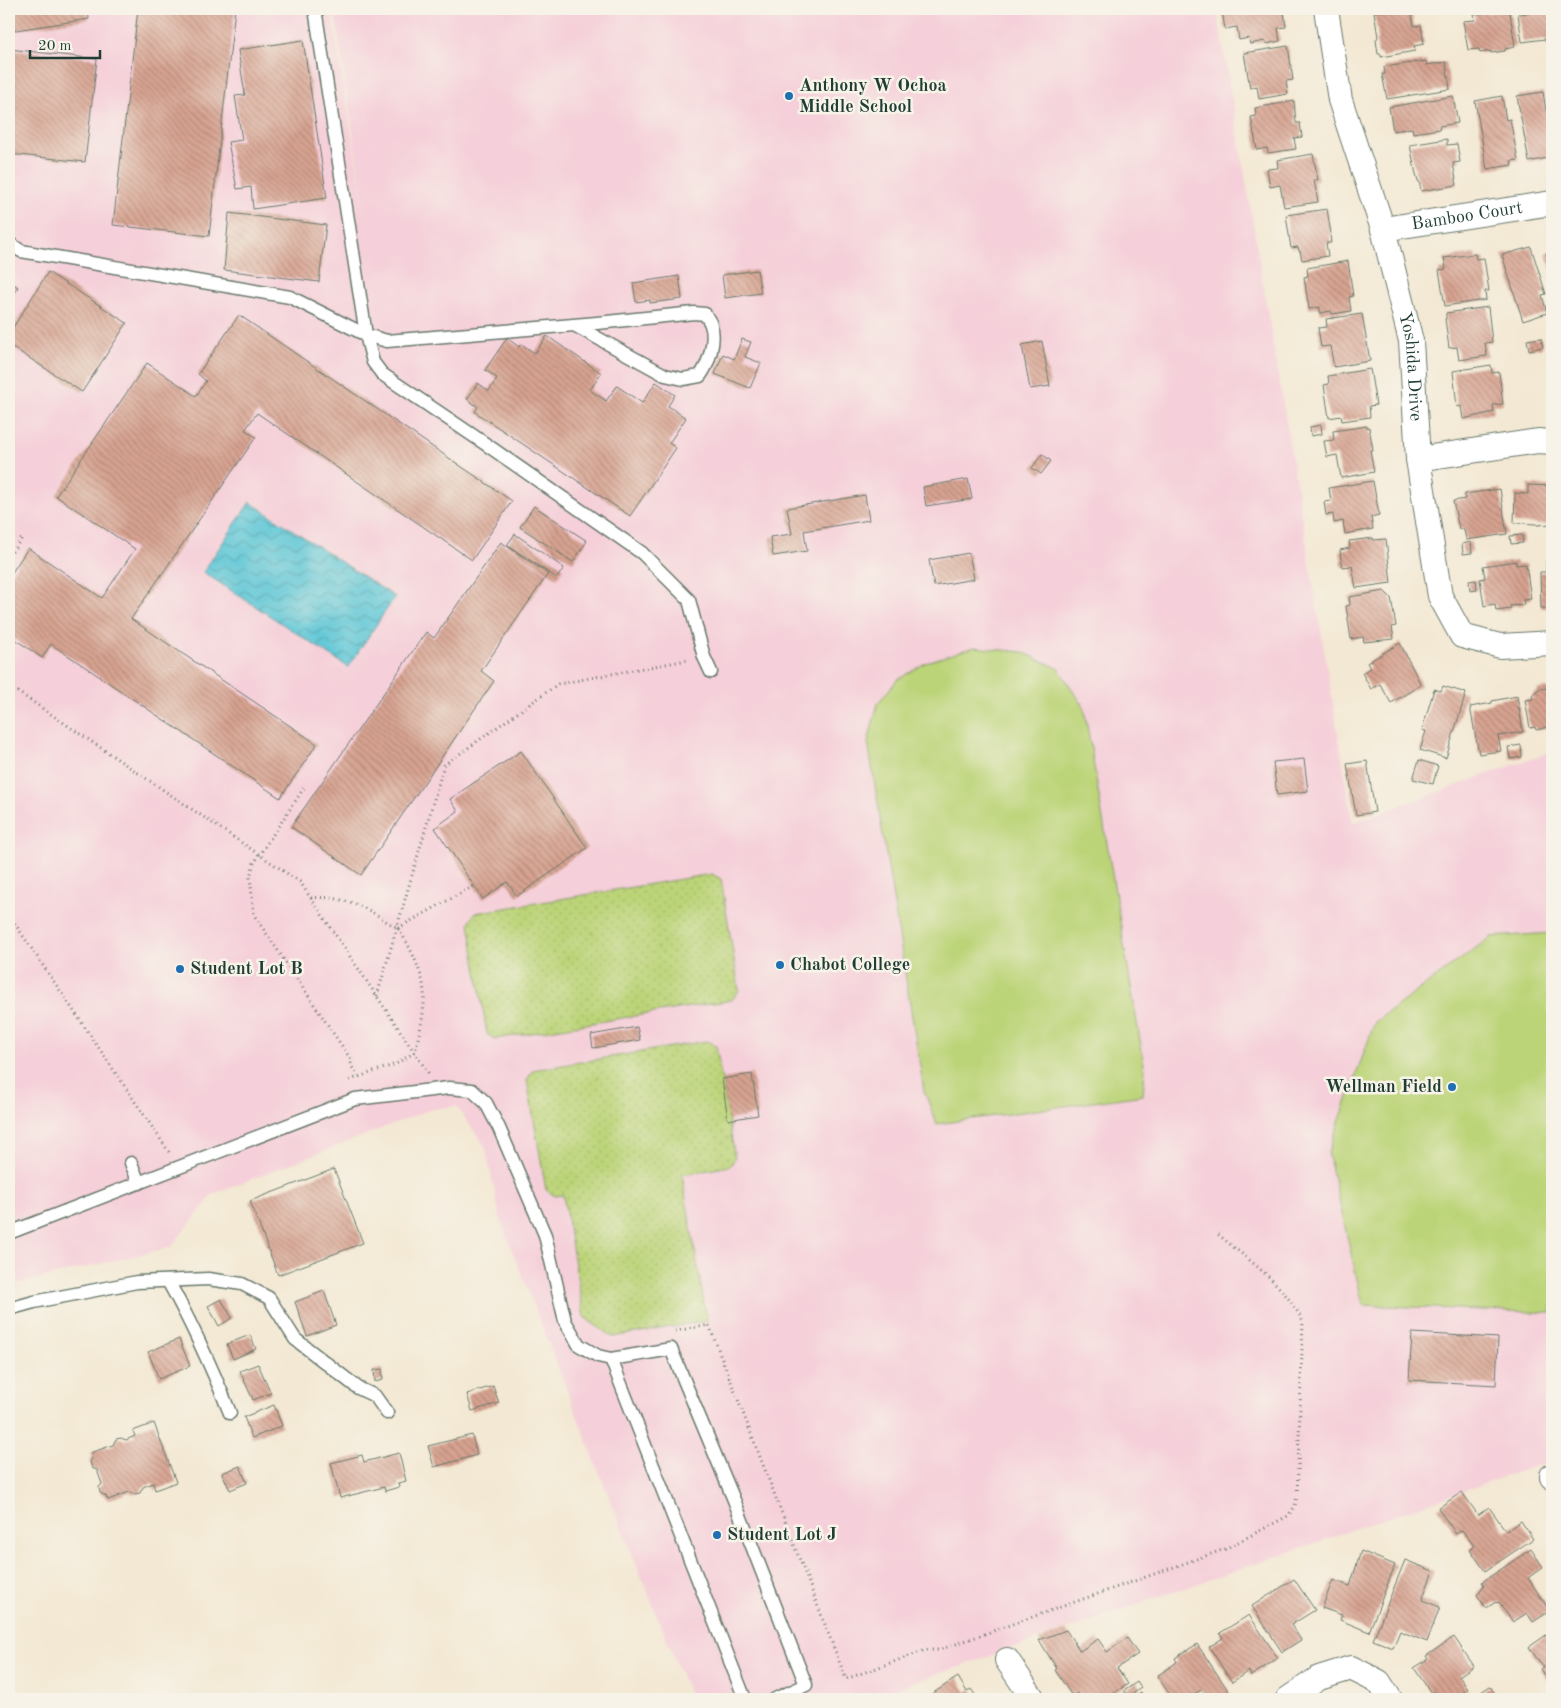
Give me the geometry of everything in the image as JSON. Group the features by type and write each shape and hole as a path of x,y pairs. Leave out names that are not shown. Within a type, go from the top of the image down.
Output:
{"street":[{"name":"Yoshida Drive","path":"1326,9 1340,100 1383,229 1411,340 1418,458 1440,596 1462,636 1500,646 1552,643"},
{"name":"Bamboo Court","path":"1383,229 1552,203"},
{"path":"1418,458 1538,440 1552,442"},
{"path":"1007,1660 1033,1699"},
{"path":"1288,1699 1319,1678 1351,1668 1379,1682 1390,1699"}],"lane":[{"path":"315,9 366,335 372,362 382,374 642,553 689,600 704,657 711,672"},
{"path":"9,243 21,251 290,297 366,335 387,341 694,313 705,314 711,323 713,334 707,366 700,376 683,379 665,375 574,325"},
{"path":"9,1233 355,1099 449,1088 472,1090 486,1103 500,1128 545,1235 565,1321 578,1345 598,1356 611,1359 671,1349 734,1500 806,1685 775,1699"},
{"path":"132,1166 139,1183"},
{"path":"9,1309 34,1302 137,1282 208,1279 242,1284 269,1298 295,1339 358,1388 375,1396 387,1413"},
{"path":"168,1282 188,1317 216,1376 230,1413"},
{"path":"611,1359 745,1699"}],"path":[{"path":"9,556 22,538"},
{"path":"377,996 398,929 444,765 558,684 704,657"},
{"path":"9,686 300,882 433,1079"},
{"path":"304,788 254,863 250,877 254,915 350,1058 358,1076"},
{"path":"398,929 474,886"},
{"path":"310,898 326,896 343,900 374,912 398,929 414,957 423,982 424,1015 415,1052 396,1064 349,1080"},
{"path":"9,915 170,1154 132,1166"},
{"path":"673,1331 709,1325 846,1679 926,1650 939,1650 1159,1574 1225,1549 1288,1516 1295,1506 1297,1496 1302,1322 1296,1307 1280,1287 1218,1234"}],"shaded area":[{"name":"Chabot College","path":"9,9 331,9 368,232 334,9 1217,9 1353,823 1552,751 1552,1460 867,1699 691,1699 501,1222 485,1146 456,1106 429,1110 213,1194 171,1247 9,1286"}],"green space":[{"path":"974,647 1022,652 1058,668 1084,707 1145,1070 1143,1095 937,1124 924,1091 868,742 878,703 897,680 927,662"},
{"path":"712,874 721,879 739,990 732,1000 495,1039 487,1034 469,923 475,913"},
{"name":"Wellman Field","path":"1552,933 1552,1313 1363,1305 1328,1153 1375,1022 1491,937"},
{"path":"707,1041 716,1046 735,1158 730,1166 682,1175 707,1321 612,1337 584,1317 563,1195 555,1196 546,1190 527,1080 533,1070"}],"water":[{"path":"250,502 395,597 348,667 203,572"}],"building":[{"path":"9,9 88,9 89,19 9,31"},
{"path":"138,9 235,9 209,236 113,225"},
{"path":"1233,9 1279,9 1279,13 1284,12 1286,27 1278,28 1280,41 1266,44 1265,41 1250,44 1249,38 1239,40 1237,27 1225,29 1222,11"},
{"path":"1411,9 1414,26 1421,25 1424,44 1414,46 1415,51 1381,57 1381,54 1378,54 1376,40 1378,37 1374,12"},
{"path":"1529,9 1552,9 1552,40 1522,42 1518,14 1530,13"},
{"path":"1510,12 1515,47 1491,53 1491,51 1480,53 1479,49 1468,50 1463,21 1475,20 1474,14"},
{"path":"303,40 327,198 253,209 251,187 237,189 228,142 242,140 235,96 245,95 238,50"},
{"path":"1288,46 1293,80 1286,81 1288,94 1259,99 1257,86 1250,88 1244,53"},
{"path":"9,49 97,59 85,162 9,154"},
{"path":"1426,61 1427,65 1446,62 1450,89 1387,99 1382,74 1385,74 1384,67"},
{"path":"1543,92 1546,110 1550,109 1552,120 1552,157 1529,162 1517,96"},
{"path":"1453,96 1458,123 1439,126 1440,129 1413,133 1412,128 1393,131 1389,107"},
{"path":"1502,96 1506,120 1510,119 1518,160 1511,161 1512,165 1487,169 1475,101"},
{"path":"1294,101 1296,123 1300,123 1302,137 1294,138 1296,149 1268,153 1267,148 1257,150 1251,117 1256,116 1255,108"},
{"path":"1447,139 1447,145 1457,144 1460,162 1453,163 1457,185 1421,191 1410,145"},
{"path":"1313,154 1318,180 1314,180 1318,202 1284,207 1280,185 1270,187 1267,169 1278,168 1277,160"},
{"path":"1327,209 1331,234 1331,243 1326,243 1328,256 1302,260 1298,247 1291,248 1286,215"},
{"path":"229,213 326,225 319,282 224,270"},
{"path":"1531,247 1546,294 1542,295 1547,313 1523,321 1502,255"},
{"path":"1552,251 1552,272 1546,253"},
{"path":"1475,254 1476,259 1484,258 1489,291 1485,291 1486,300 1445,306 1439,270 1446,269 1444,258"},
{"path":"1348,261 1353,296 1349,297 1351,311 1332,314 1331,311 1320,313 1320,307 1309,309 1304,277 1308,276 1307,268"},
{"path":"757,270 761,293 725,298 722,275"},
{"path":"48,272 127,323 82,392 9,345 9,334"},
{"path":"679,276 682,299 650,303 650,300 636,302 633,283"},
{"path":"9,282 18,287 9,300"},
{"path":"1488,307 1492,342 1485,343 1487,356 1459,360 1457,347 1449,348 1445,319 1446,313"},
{"path":"1362,314 1370,361 1334,367 1330,346 1321,347 1318,328 1327,327 1326,319"},
{"path":"239,315 512,501 472,560 257,413 245,430 256,437 131,619 317,744 280,798 51,644 42,658 9,635 9,577 28,548 102,598 135,549 56,496 147,363 196,396 206,381 198,374"},
{"path":"547,336 601,373 590,390 606,401 617,386 642,403 656,382 675,395 668,406 686,418 669,443 676,448 630,516 475,412 478,407 467,399 478,383 489,391 497,378 485,370 507,338 519,347 521,344 535,353"},
{"path":"1541,338 1543,347 1529,350 1527,340"},
{"path":"742,339 751,342 745,357 761,363 750,388 715,374 723,354 734,359"},
{"path":"1042,341 1050,386 1030,389 1022,345"},
{"path":"1491,365 1492,373 1499,372 1503,404 1493,405 1494,412 1463,419 1461,406 1457,407 1453,371"},
{"path":"1370,369 1376,405 1369,406 1370,417 1342,421 1341,416 1329,418 1324,385 1329,384 1328,376"},
{"path":"1321,425 1322,434 1311,436 1310,427"},
{"path":"1367,426 1367,428 1369,427 1373,450 1370,450 1374,472 1341,478 1337,455 1327,457 1324,441 1334,440 1333,431"},
{"path":"1042,454 1051,461 1041,474 1032,468"},
{"path":"968,479 972,499 926,506 923,487"},
{"path":"1373,481 1379,515 1371,517 1373,529 1345,534 1343,521 1334,523 1333,514 1326,515 1324,502 1331,501 1329,488"},
{"path":"1528,485 1552,486 1552,524 1514,523 1515,493 1528,494"},
{"path":"1500,489 1507,534 1466,540 1464,529 1459,529 1453,501 1465,499 1465,494"},
{"path":"865,495 869,520 804,531 807,551 773,556 770,537 792,534 787,508"},
{"path":"534,506 587,541 573,562 520,527"},
{"path":"515,534 564,568 557,578 507,545"},
{"path":"1522,535 1523,543 1511,544 1510,536"},
{"path":"1373,538 1374,540 1386,539 1391,583 1356,588 1352,566 1342,567 1340,550 1350,548 1349,541"},
{"path":"501,542 548,574 481,671 494,681 361,875 291,827 426,632 434,638"},
{"path":"1471,542 1472,553 1463,554 1462,544"},
{"path":"969,553 974,579 934,586 929,560"},
{"path":"1516,561 1516,565 1526,564 1531,599 1523,600 1524,605 1510,606 1511,609 1496,611 1495,604 1484,606 1480,579 1485,578 1483,566"},
{"path":"1546,561 1552,561 1552,608 1541,608 1540,572 1546,572"},
{"path":"1476,580 1477,590 1470,591 1469,581"},
{"path":"1384,591 1391,598 1396,626 1392,627 1394,639 1364,642 1363,637 1351,639 1346,606 1350,605 1349,597"},
{"path":"1400,643 1421,685 1391,703 1380,684 1371,689 1362,673 1370,668 1367,663"},
{"path":"1443,686 1466,693 1446,758 1420,750 1426,731 1422,730 1434,689 1441,691"},
{"path":"1547,688 1552,690 1552,726 1536,730 1535,727 1530,728 1525,700 1533,699 1532,695 1539,689"},
{"path":"1517,696 1523,732 1498,736 1501,751 1479,754 1470,707"},
{"path":"1521,745 1522,757 1510,759 1508,747"},
{"path":"521,751 587,848 517,896 507,882 483,899 435,828 458,811 450,799"},
{"path":"1304,759 1308,791 1277,795 1273,762"},
{"path":"1419,760 1438,766 1433,784 1413,779"},
{"path":"1367,761 1375,812 1356,815 1347,764"},
{"path":"637,1027 640,1040 593,1048 591,1035"},
{"path":"752,1074 758,1115 728,1120 722,1079"},
{"path":"334,1169 363,1243 278,1275 250,1201"},
{"path":"324,1291 336,1325 307,1336 295,1302"},
{"path":"221,1299 232,1318 219,1326 208,1306"},
{"path":"1412,1333 1498,1338 1496,1385 1409,1380"},
{"path":"250,1335 256,1349 233,1359 227,1344"},
{"path":"179,1339 190,1366 159,1379 148,1352"},
{"path":"258,1364 271,1393 253,1400 240,1371"},
{"path":"382,1369 383,1380 375,1382 374,1370"},
{"path":"493,1386 499,1403 472,1411 467,1394"},
{"path":"274,1405 282,1426 252,1438 244,1417"},
{"path":"154,1423 176,1482 155,1490 153,1483 143,1487 140,1493 134,1494 129,1492 108,1500 106,1496 100,1493 99,1487 102,1484 97,1470 92,1468 90,1453 113,1445 116,1439 126,1440 135,1436 133,1431"},
{"path":"472,1435 477,1455 434,1467 428,1446"},
{"path":"399,1453 406,1481 398,1483 399,1487 385,1491 384,1487 340,1498 331,1463 362,1455 364,1462"},
{"path":"240,1466 247,1483 230,1490 222,1473"},
{"path":"1462,1492 1478,1515 1489,1507 1506,1531 1521,1521 1533,1539 1485,1571 1470,1549 1474,1546 1462,1530 1456,1534 1438,1508"},
{"path":"1531,1549 1543,1567 1528,1578 1550,1611 1533,1622 1527,1613 1513,1622 1499,1602 1486,1608 1477,1595 1484,1585 1482,1582"},
{"path":"1361,1551 1395,1565 1369,1632 1340,1620 1342,1615 1322,1608 1333,1580 1350,1586"},
{"path":"1405,1560 1433,1571 1422,1600 1440,1607 1427,1642 1400,1631 1393,1648 1373,1640"},
{"path":"1294,1579 1315,1610 1291,1625 1301,1640 1282,1652 1252,1606"},
{"path":"1249,1615 1278,1658 1251,1676 1249,1671 1232,1682 1209,1647 1223,1638 1220,1633"},
{"path":"1066,1630 1080,1651 1098,1639 1107,1652 1127,1638 1138,1654 1117,1668 1128,1684 1104,1699 1082,1699 1077,1693 1072,1696 1039,1640"},
{"path":"1552,1631 1552,1687 1540,1669 1543,1667 1529,1647"},
{"path":"1454,1637 1474,1666 1459,1676 1468,1689 1454,1699 1440,1699 1434,1691 1431,1693 1414,1668 1428,1659 1426,1656"},
{"path":"1197,1644 1230,1693 1220,1699 1207,1699 1201,1690 1187,1699 1173,1699 1157,1676 1177,1662 1175,1658"},
{"path":"958,1677 967,1692 971,1689 978,1699 924,1699"},
{"path":"1137,1682 1141,1688 1128,1697 1124,1691"},
{"path":"1490,1686 1498,1699 1471,1699"},
{"path":"1141,1693 1145,1699 1131,1699"}],"place":[{"name":"Anthony W Ochoa Middle School","path":"789,96"},
{"name":"Chabot College","path":"780,965"},
{"name":"Student Lot B","path":"180,969"},
{"name":"Wellman Field","path":"1452,1087"},
{"name":"Student Lot J","path":"717,1535"}]}
